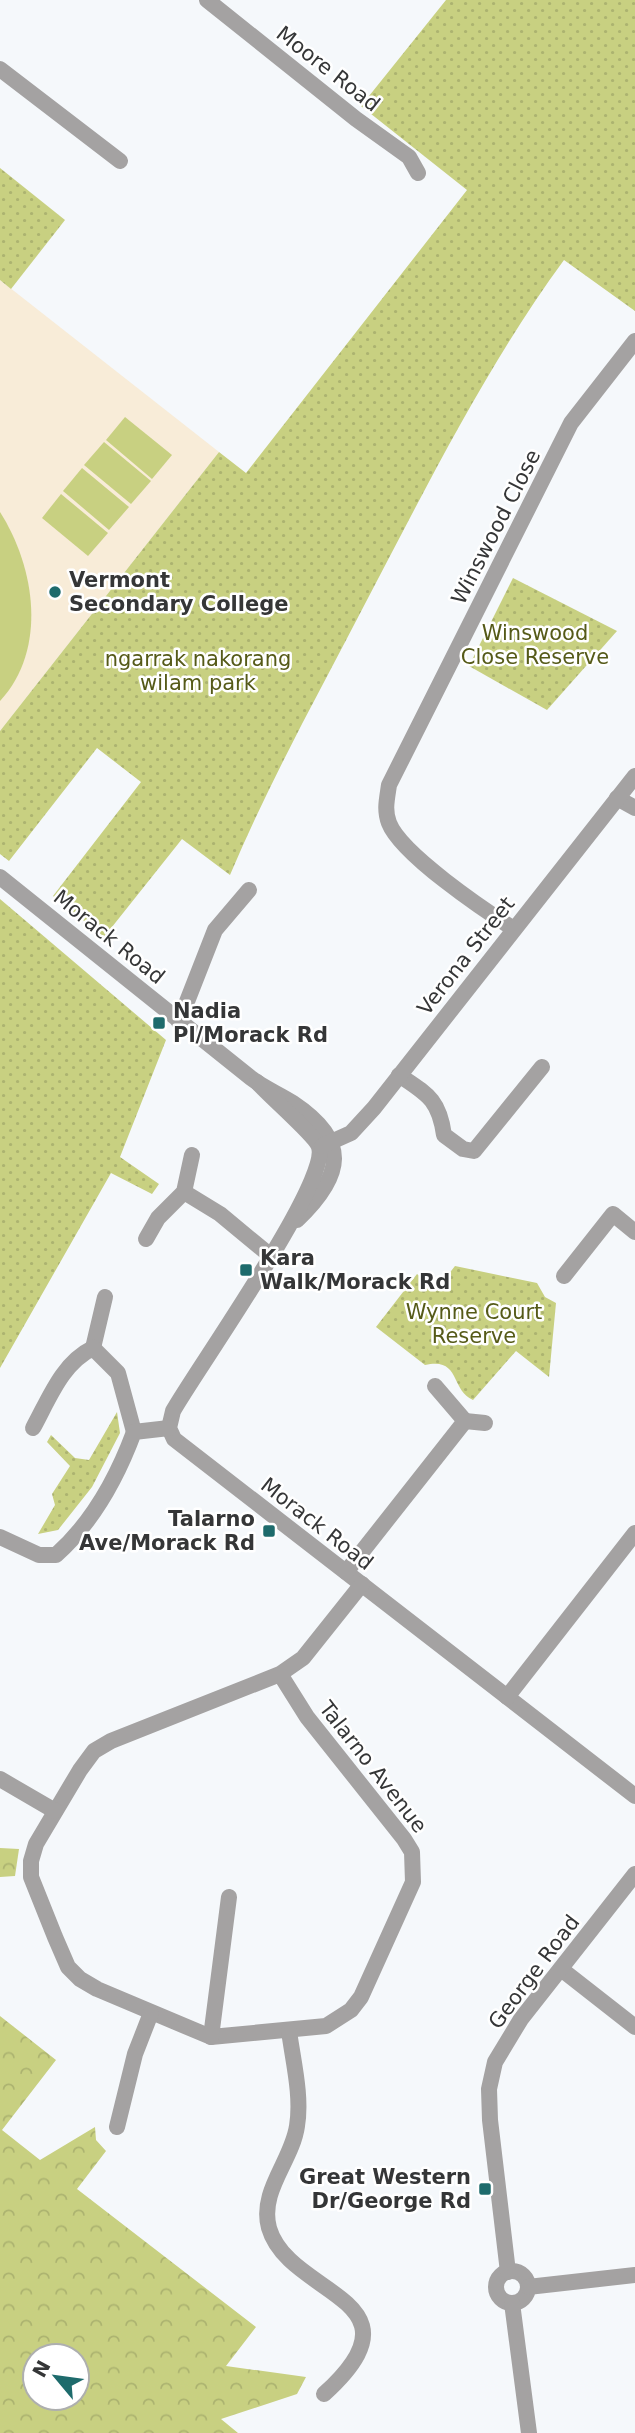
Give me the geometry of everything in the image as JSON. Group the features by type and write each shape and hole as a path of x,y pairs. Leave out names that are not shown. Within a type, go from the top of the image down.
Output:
{"street":[{"name":"Moore Road","path":"207,0 356,119 409,157 418,173"},
{"path":"0,69 120,161"},
{"name":"Winswood Close","path":"514,929 455,887 396,836 385,805 389,785 571,424 635,341"},
{"name":"Verona Street","path":"326,1145 351,1133 634,779"},
{"path":"617,798 635,808"},
{"name":"Morack Road","path":"0,877 257,1082 284,1112 326,1145"},
{"path":"179,1022 215,930 224,915 239,904 248,890"},
{"path":"399,1075 433,1099 444,1135 463,1149 474,1151 542,1067"},
{"path":"134,1432 169,1428 180,1398 292,1224 326,1145"},
{"path":"146,1240 158,1218 184,1192 192,1155"},
{"path":"184,1192 220,1214 272,1256"},
{"path":"564,1276 613,1214 635,1232"},
{"path":"33,1428 67,1368 79,1355 93,1348 106,1297"},
{"path":"0,1537 39,1555 56,1555 72,1541 115,1478 134,1432 118,1373 93,1348"},
{"path":"435,1386 464,1422 485,1423"},
{"path":"346,1572 464,1422"},
{"name":"Morack Road","path":"169,1428 174,1440 635,1796"},
{"path":"508,1697 635,1533"},
{"name":"Talarno Avenue","path":"280,1674 307,1717 404,1839 412,1852 413,1882 361,1997 351,2010 326,2026 211,2037 97,1989 80,1979 68,1967 31,1877 31,1861 36,1844 94,1751 280,1674 303,1658 362,1584"},
{"path":"0,1779 55,1811"},
{"name":"George Road","path":"508,2272 490,2120 489,2089 495,2062 507,2039 635,1874"},
{"path":"211,2037 229,1897"},
{"path":"561,1969 635,2027"},
{"path":"117,2127 135,2054 151,2013"},
{"path":"289,2031 297,2088 297,2125 271,2189 269,2227 287,2258 346,2300 357,2313 362,2333 357,2354 341,2379 324,2394"},
{"path":"508,2272 523,2275 528,2287 525,2298 512,2303 503,2300 497,2291 500,2277 508,2272"},
{"path":"528,2287 635,2275"},
{"path":"512,2303 529,2433"}],"shaded area":[{"name":"Vermont Secondary College","path":"0,280 219,452 0,731"}],"green space":[{"name":"ngarrak nakorang wilam park","path":"446,0 635,0 635,311 564,260 509,341 436,469 296,736 230,875 182,839 104,937 53,896 141,782 97,748 9,861 0,854 0,731 219,452 246,473 467,190 361,106"},
{"path":"0,168 65,220 11,289 0,280"},
{"path":"125,417 172,455 152,479 106,440"},
{"path":"104,442 151,481 131,504 84,465"},
{"path":"82,468 129,507 109,530 63,491"},
{"path":"61,494 108,533 88,556 42,518"},
{"path":"0,512 22,557 31,608 25,657 15,680 0,701"},
{"name":"Winswood Close Reserve","path":"513,578 617,631 547,710 469,666"},
{"path":"0,899 166,1040 120,1157 159,1184 152,1194 111,1173 0,1368"},
{"name":"Wynne Court Reserve","path":"455,1266 537,1283 545,1297 556,1303 549,1377 516,1351 473,1400 461,1389 450,1370 436,1364 425,1365 376,1327 417,1274 437,1289"},
{"path":"117,1412 120,1433 92,1487 58,1530 38,1534 55,1505 52,1494 70,1466 47,1442 51,1435 75,1458 89,1460"},
{"path":"0,1848 19,1849 15,1876 0,1877"},
{"path":"0,2016 56,2060 2,2130 40,2160 95,2127 96,2140 106,2151 77,2189 256,2327 226,2366 306,2377 297,2394 221,2419 238,2433 0,2433"}],"place":[{"name":"Vermont Secondary College","path":"55,592"},
{"name":"Nadia Pl/Morack Rd","path":"159,1023"},
{"name":"Kara Walk/Morack Rd","path":"246,1270"},
{"name":"Talarno Ave/Morack Rd","path":"269,1531"},
{"name":"Great Western Dr/George Rd","path":"485,2189"}]}
